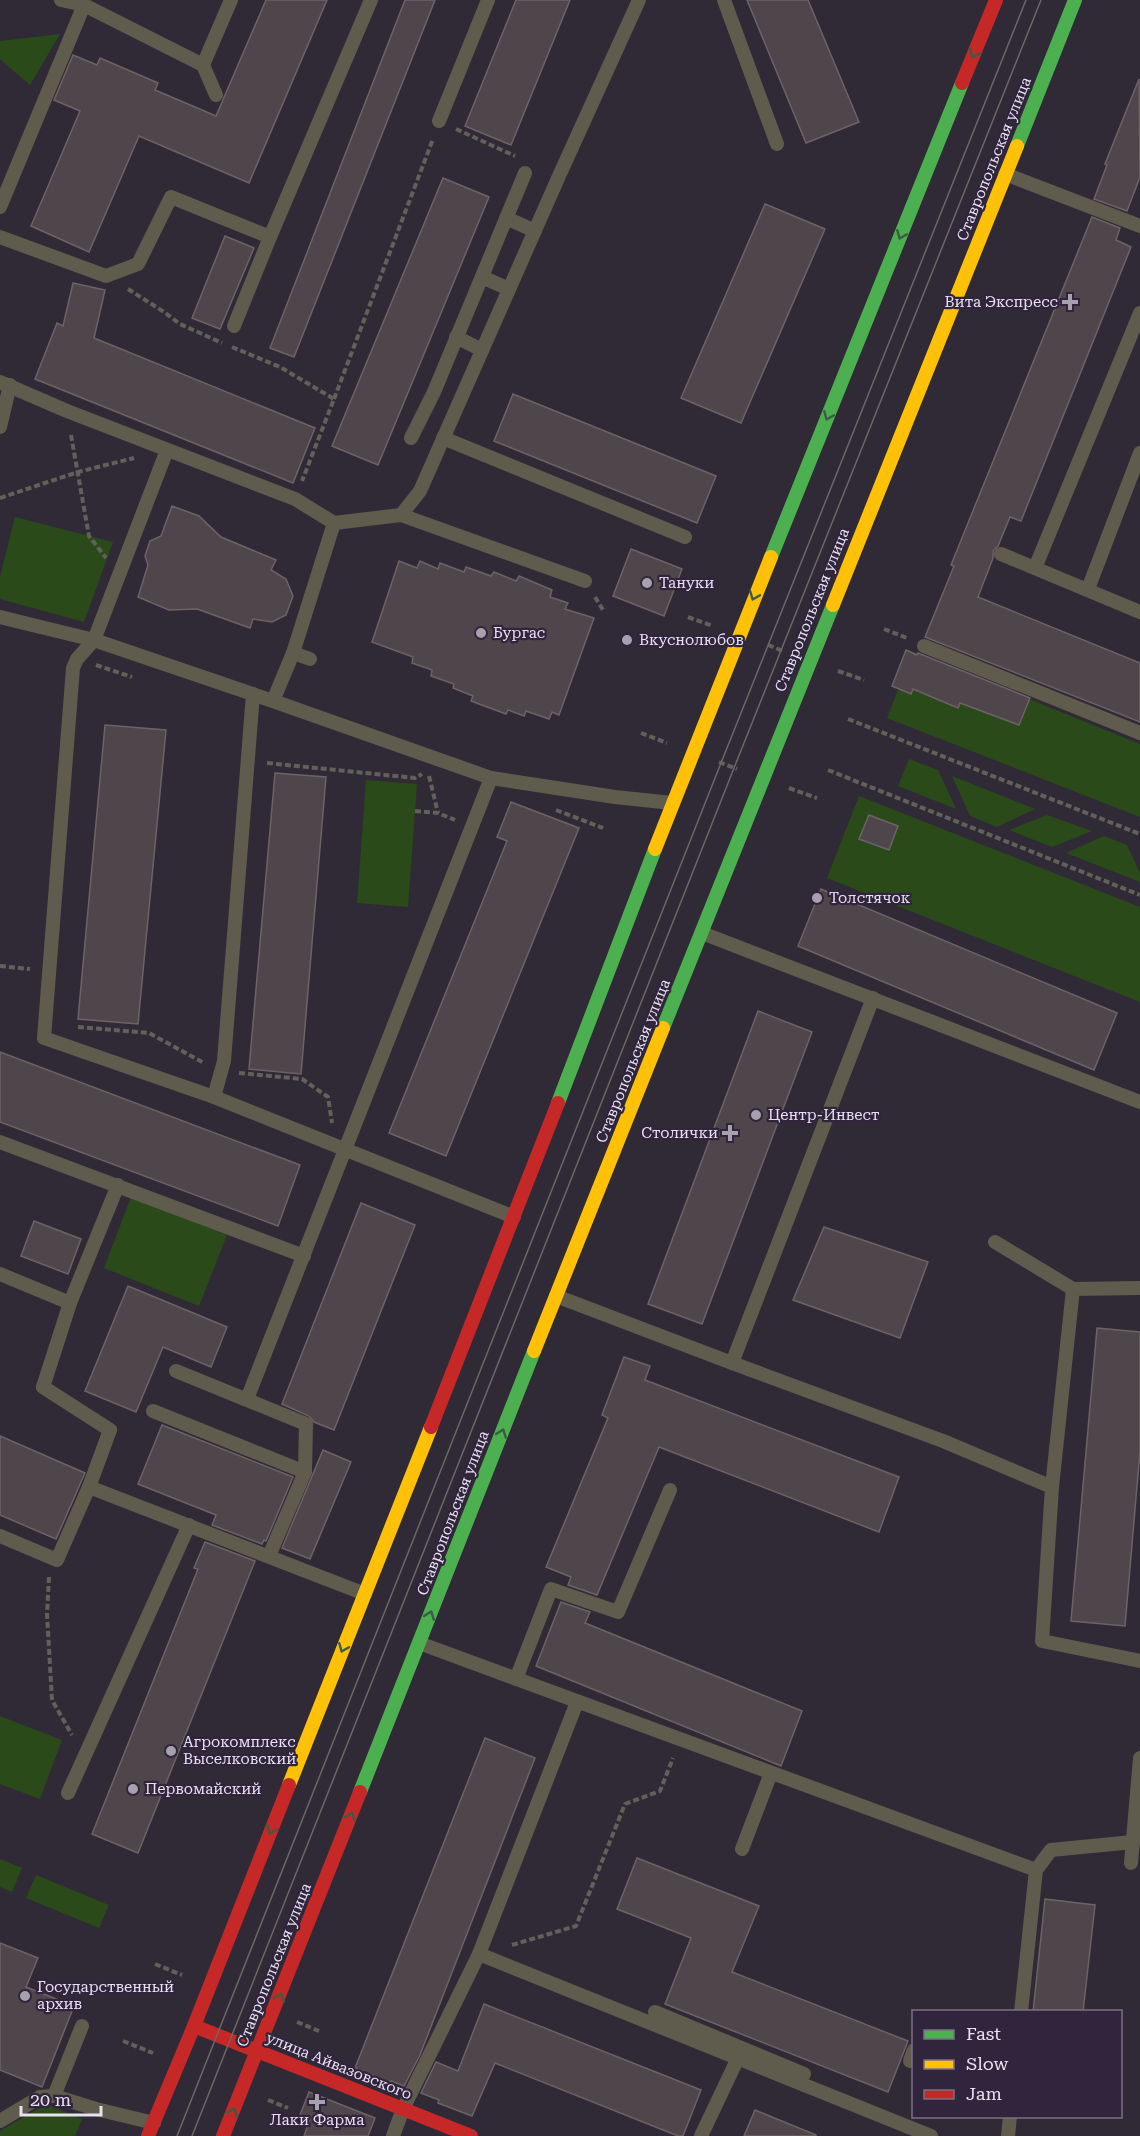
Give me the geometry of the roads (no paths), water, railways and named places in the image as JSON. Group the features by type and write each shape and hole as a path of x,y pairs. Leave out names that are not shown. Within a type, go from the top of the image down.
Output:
{"main road":[{"path":"151,2129 194,2026 514,1217 672,803 996,0"},
{"name":"Ставропольская улица","path":"224,2136 556,1296 1075,0"},
{"name":"улица Айвазовского","path":"194,2026 471,2136"}],"lane":[{"path":"61,0 84,5 203,65 216,95"},
{"path":"203,65 231,0"},
{"path":"234,326 371,0"},
{"path":"439,121 488,0"},
{"path":"401,515 420,491 639,0"},
{"path":"724,0 777,144"},
{"path":"0,207 84,5"},
{"path":"411,438 434,392 525,173"},
{"path":"1005,174 1140,226"},
{"path":"0,237 106,276 138,264 171,197 270,237"},
{"path":"506,219 535,231"},
{"path":"482,277 509,289"},
{"path":"1035,568 1140,313"},
{"path":"456,337 482,350"},
{"path":"0,427 5,384 67,411 296,499 334,523 401,515 585,581"},
{"path":"434,392 459,403"},
{"path":"443,438 685,537"},
{"path":"167,450 94,640 77,659 73,668 44,1038 214,1097 514,1217"},
{"path":"1088,589 1140,453"},
{"path":"273,700 293,653 334,523"},
{"path":"1001,554 1140,612"},
{"path":"0,617 94,640 273,700 491,778 615,797 672,803"},
{"path":"924,646 1140,733"},
{"path":"293,653 310,659"},
{"path":"214,1097 224,1062 253,694"},
{"path":"247,1399 491,778"},
{"path":"702,933 1140,1102"},
{"path":"732,1363 873,999"},
{"path":"0,1142 303,1256"},
{"path":"0,1536 57,1560 89,1487 110,1430 43,1387 70,1303 118,1185"},
{"path":"995,1242 1073,1289 1140,1288"},
{"path":"0,1274 70,1303"},
{"path":"1073,1289 1052,1487 1042,1641 1140,1661"},
{"path":"556,1296 944,1441 1052,1487"},
{"path":"176,1371 306,1424 305,1472 269,1556"},
{"path":"153,1411 305,1472"},
{"path":"89,1487 365,1594"},
{"path":"516,1679 550,1589 618,1612 670,1490"},
{"path":"68,1793 189,1525"},
{"path":"419,1643 1036,1870"},
{"path":"393,2136 479,1954 577,1702"},
{"path":"1131,1863 1140,1758"},
{"path":"742,1849 771,1773"},
{"path":"1021,2010 1036,1870 1051,1850 1133,1842"},
{"path":"479,1954 931,2136"},
{"path":"655,2012 804,2074"},
{"path":"54,2096 82,2026"},
{"path":"701,2136 738,2058"},
{"path":"0,2121 40,2097 54,2096 151,2129"},
{"path":"1008,2136 1010,2118"}],"tram line":[{"path":"177,2136 1026,0"},
{"path":"192,2136 1041,0"}],"place":[{"name":"Вита Экспресс","path":"1070,302"},
{"name":"Тануки","path":"647,583"},
{"name":"Бургас","path":"481,633"},
{"name":"Вкуснолюбов","path":"627,640"},
{"name":"Толстячок","path":"817,898"},
{"name":"Центр-Инвест","path":"756,1115"},
{"name":"Столички","path":"730,1133"},
{"name":"Агрокомплекс Выселковский","path":"171,1751"},
{"name":"Первомайский","path":"133,1789"},
{"name":"Государственный архив","path":"25,1996"},
{"name":"Лаки Фарма","path":"317,2102"}]}
